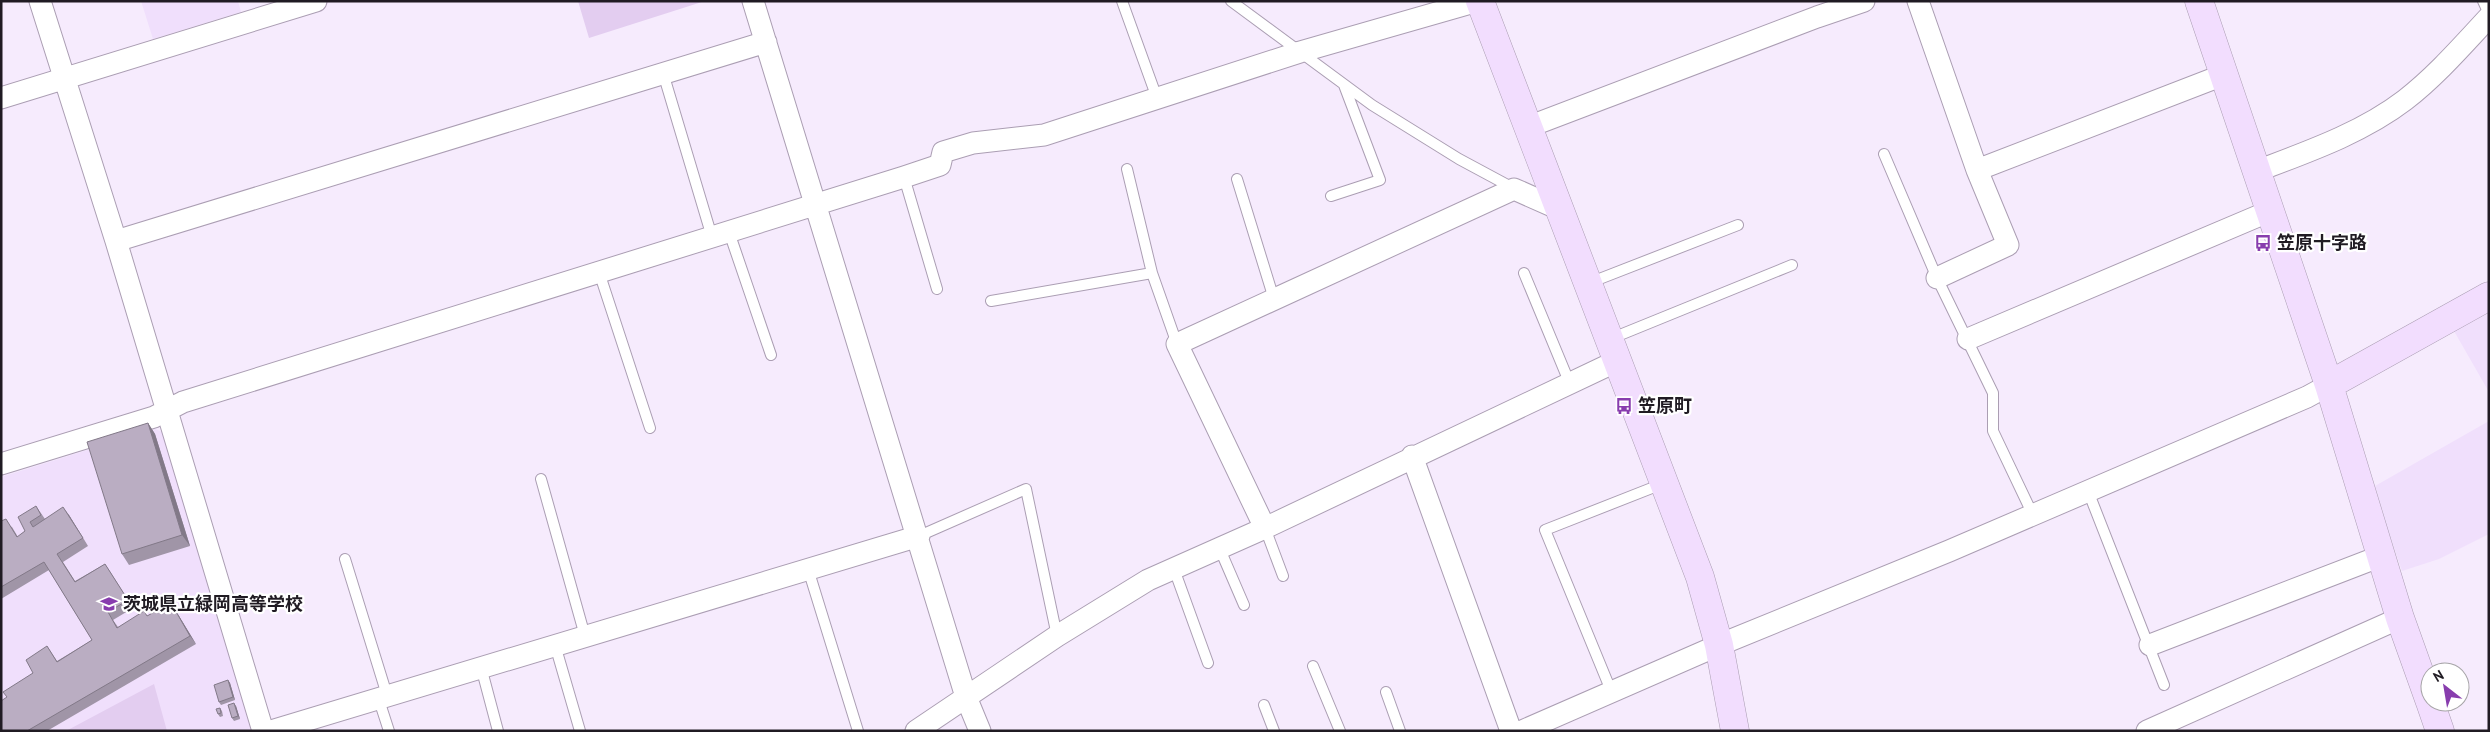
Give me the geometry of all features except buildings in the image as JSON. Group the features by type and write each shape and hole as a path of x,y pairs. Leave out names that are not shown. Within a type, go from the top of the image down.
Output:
{"street":[{"path":"40,1 116,241 263,731"},
{"path":"1,98 316,1"},
{"path":"753,1 919,536 966,696 980,731"},
{"path":"1,464 154,417 182,402 904,177 940,165 942,152 973,143 1044,135 1300,52 1479,1 1666,483 1700,577 1719,645 1735,731"},
{"path":"1528,127 1817,17 1864,1"},
{"path":"1918,1 1977,170 2008,245 1937,278"},
{"path":"2199,1 2329,385 2400,618 2420,674"},
{"path":"2257,171 2322,146 2403,102 2430,79 2489,15"},
{"path":"116,241 766,42"},
{"path":"1977,170 2223,75"},
{"path":"1265,528 1177,344 1514,189 1559,209"},
{"path":"1968,339 2270,210"},
{"path":"1522,731 1719,645 1949,551 2307,397 2489,296"},
{"path":"916,731 1057,636 1148,580 1265,528 1412,456 1570,384 1613,350"},
{"path":"1412,456 1511,731"},
{"path":"271,731 382,696 919,536"},
{"path":"2150,646 2381,556"},
{"path":"2147,731 2400,618"},
{"path":"2433,712 2440,731"}],"lane":[{"path":"1122,1 1156,98"},
{"path":"1231,1 1372,105 1460,159 1514,189"},
{"path":"2483,1 2489,15"},
{"path":"662,73 721,235 771,355"},
{"path":"1331,196 1380,180 1344,84"},
{"path":"1884,154 1937,278 1993,393 1994,431 2032,514"},
{"path":"1127,168 1152,273 1177,344"},
{"path":"904,177 937,289"},
{"path":"1238,180 1274,299"},
{"path":"1588,284 1738,225"},
{"path":"1613,350 1792,265"},
{"path":"599,272 650,428"},
{"path":"991,300 1152,273"},
{"path":"1524,273 1570,384"},
{"path":"541,479 586,636"},
{"path":"1612,693 1545,530 1666,483"},
{"path":"919,536 1026,489 1057,636"},
{"path":"2088,491 2164,685"},
{"path":"1265,528 1283,576"},
{"path":"1219,547 1244,605"},
{"path":"345,559 390,731"},
{"path":"808,569 858,731"},
{"path":"1174,569 1208,663"},
{"path":"555,645 580,731"},
{"path":"1313,666 1340,731"},
{"path":"481,667 498,731"},
{"path":"1386,692 1400,731"},
{"path":"1264,705 1274,731"}],"shaded area":[{"path":"141,1 238,1 241,12 153,39"},
{"path":"578,1 705,1 589,38"},
{"path":"2489,312 2489,392 2454,331"},
{"path":"2489,421 2489,534 2439,559 2402,571 2375,486"},
{"name":"茨城県立緑岡高等学校","path":"155,429 163,432 255,731 1,731 1,477"},
{"path":"154,684 167,731 66,731"}],"place":[{"name":"笠原十字路","path":"2263,243"},
{"name":"笠原町","path":"1624,406"},
{"name":"茨城県立緑岡高等学校","path":"109,604"}]}
